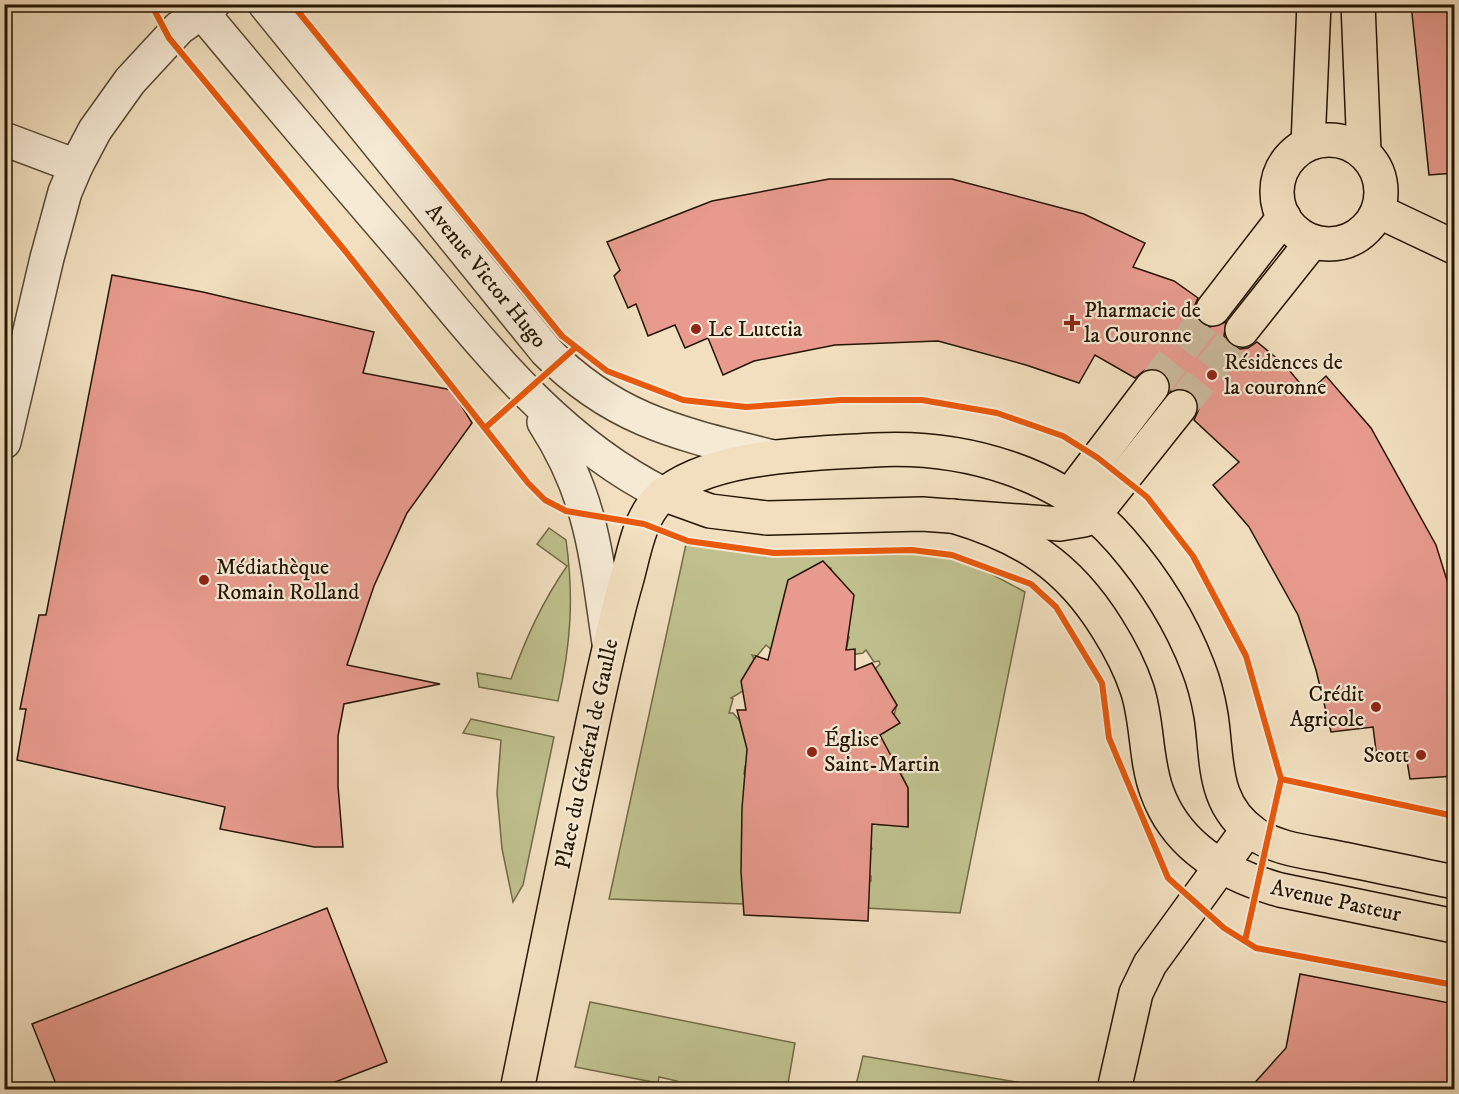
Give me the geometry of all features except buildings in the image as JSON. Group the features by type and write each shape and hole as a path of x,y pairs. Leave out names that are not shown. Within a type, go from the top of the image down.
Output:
{"main road":[{"path":"1308,144 1314,4"},
{"path":"1358,4 1364,153"},
{"path":"1320,140 1343,141 1364,153 1380,179 1378,211 1370,225 1351,239 1328,244 1312,242 1291,228 1278,204 1280,175 1291,157 1308,144 1320,140"},
{"path":"1378,211 1455,247"},
{"path":"1213,309 1284,217"},
{"path":"1242,330 1312,242"},
{"path":"663,494 710,510 767,518 876,514 953,516 1060,525 1084,520 1082,504 1152,387"},
{"path":"1082,504 1180,407"},
{"name":"Place du Général de Gaulle","path":"517,1089 609,644 644,525 654,504 663,494 695,477 773,457 896,449 938,451 1012,470 1082,504 1118,537 1157,585 1180,625 1206,691 1212,718 1218,783 1228,805 1248,829"},
{"path":"953,516 1009,536 1034,549 1073,581 1092,604 1119,648 1137,688 1146,723 1156,792 1169,817 1187,840 1207,860 1220,868"},
{"path":"1114,1089 1136,993 1150,964 1248,829"},
{"name":"Avenue Pasteur","path":"1248,829 1257,836 1288,848 1455,882"},
{"name":"Avenue Pasteur","path":"1220,868 1280,890 1455,926"}],"street":[{"name":"Avenue Victor Hugo","path":"265,4 546,351 569,374 618,408 652,423 688,436 773,457"},
{"name":"Avenue Victor Hugo","path":"203,7 525,393 558,443 582,494 593,535 609,644"},
{"path":"4,442 64,192 95,130 129,81 168,38 203,7"},
{"path":"4,139 76,166"},
{"name":"Avenue Victor Hugo","path":"525,393 592,451 636,480 663,494"}],"green space":[{"path":"549,528 566,540 570,581 570,620 566,660 558,701 479,687 477,673 511,679 535,621 567,566 537,544"},
{"path":"686,544 774,557 917,554 954,559 982,569 1025,592 960,913 865,908 866,881 871,881 871,876 867,875 869,850 872,849 871,824 908,826 908,788 899,769 874,768 875,736 881,731 884,733 890,727 897,705 892,702 881,677 878,677 874,670 880,664 879,661 874,662 866,650 863,653 845,656 849,637 831,568 828,567 785,592 773,651 766,645 757,656 752,655 754,659 743,691 731,698 733,699 729,713 733,713 740,721 743,733 750,734 748,766 745,766 744,774 748,774 744,904 609,899"},
{"path":"471,719 554,737 523,885 513,902 502,849 497,793 501,740 463,733"},
{"path":"590,1002 795,1043 787,1089 682,1089 676,1088 677,1081 659,1077 658,1083 575,1067"},
{"path":"863,1056 1058,1089 855,1089"}],"tunnel":[{"path":"1152,387 1213,309"},
{"path":"1180,407 1242,330"}],"cycle path":[{"path":"151,4 169,38 346,252 528,483 545,500 566,511 644,524 688,541 774,553 912,550 952,555 1031,584 1056,607 1102,683 1109,738 1168,878 1224,928 1256,948 1454,985"},
{"path":"292,4 562,336 607,371 683,400 746,407 841,400 922,400 997,413 1063,436 1098,458 1147,497 1193,556 1246,656 1281,779 1454,816"},
{"path":"485,428 575,348"},
{"path":"1245,941 1281,779"}],"place":[{"name":"Pharmacie de la Couronne","path":"1072,323"},
{"name":"Le Lutetia","path":"696,329"},
{"name":"Résidences de la couronne","path":"1212,375"},
{"name":"Médiathèque Romain Rolland","path":"204,580"},
{"name":"Crédit Agricole","path":"1376,707"},
{"name":"Église Saint-Martin","path":"812,752"},
{"name":"Scott","path":"1421,755"}]}
